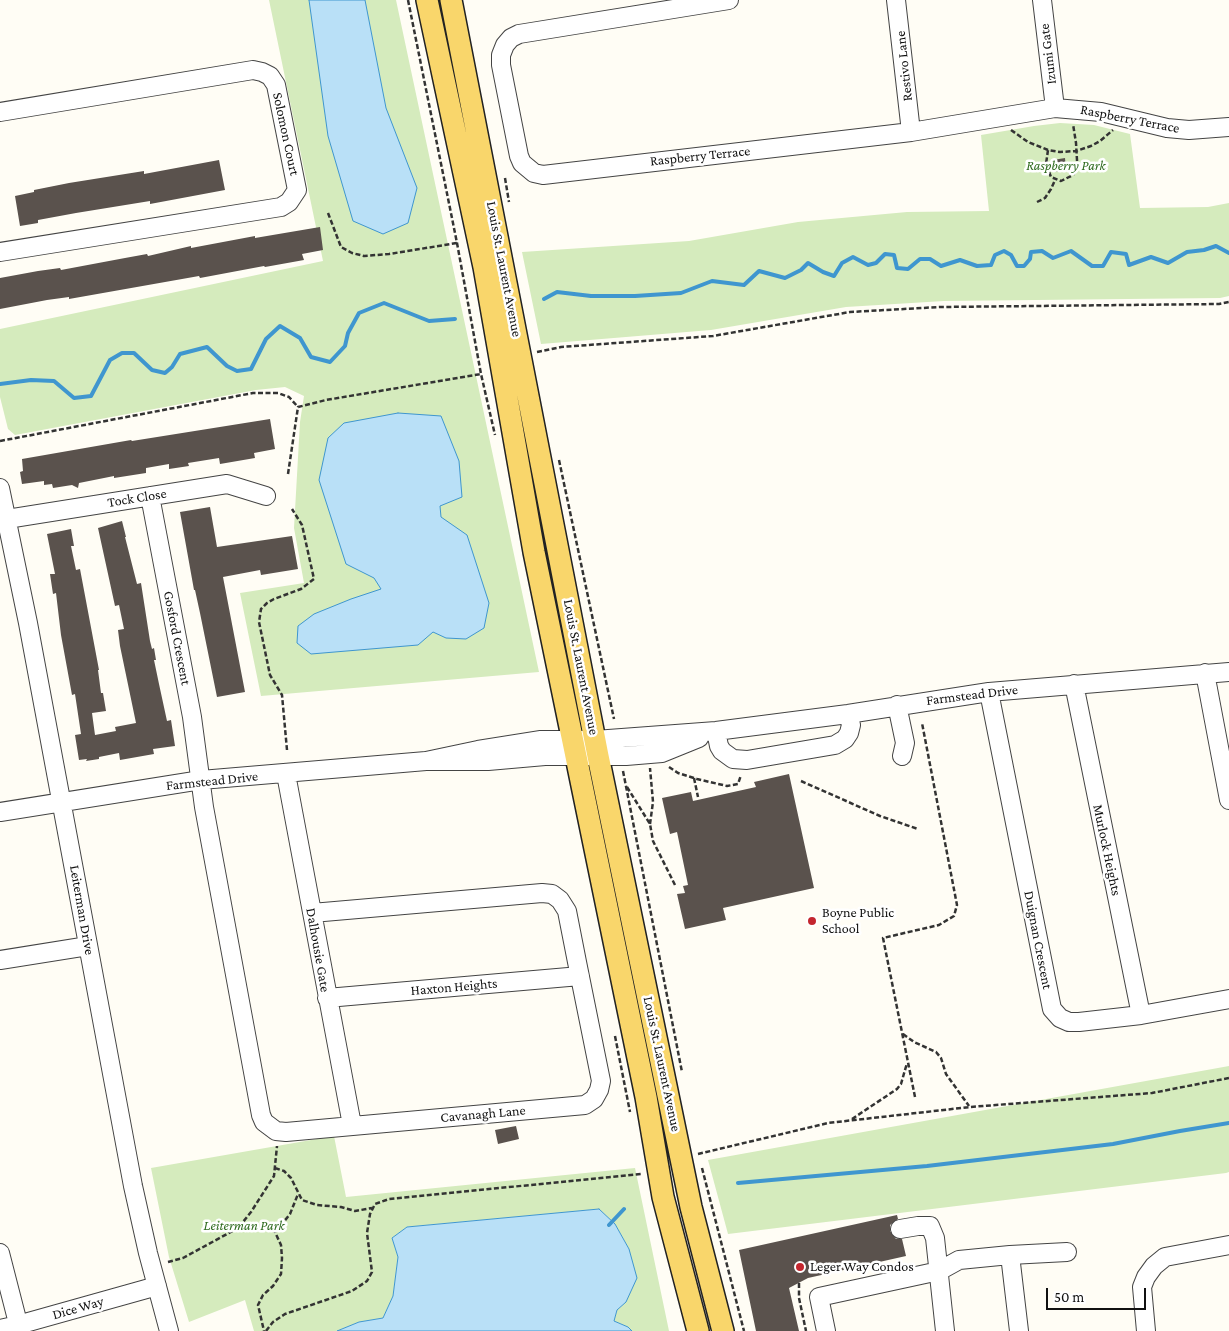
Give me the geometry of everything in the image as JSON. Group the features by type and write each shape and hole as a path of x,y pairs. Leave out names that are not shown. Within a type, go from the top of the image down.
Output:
{"main road":[{"name":"Louis St. Laurent Avenue","path":"427,0 484,267 534,552 644,1087 663,1197 698,1331"},
{"name":"Louis St. Laurent Avenue","path":"451,0 597,748 691,1207 723,1331"}],"street":[{"name":"Raspberry Terrace","path":"729,0 520,34 511,38 504,45 501,55 519,156 522,163 534,173 544,174 911,132 1054,108 1101,112 1174,128 1205,130 1229,127"},
{"name":"Restivo Lane","path":"896,0 911,132"},
{"name":"Izumi Gate","path":"1042,0 1054,108"},
{"name":"Solomon Court","path":"0,112 253,70 262,72 270,76 276,85 297,190 289,202 281,207 0,252"},
{"name":"Tock Close","path":"7,519 227,484 266,496"},
{"name":"Leiterman Drive","path":"0,488 62,802 133,1186 170,1331"},
{"name":"Gosford Crescent","path":"150,496 192,717 201,780"},
{"name":"Farmstead Drive","path":"0,812 201,780 426,761 541,740 575,748 597,748 848,714 989,692 1229,672"},
{"path":"1205,673 1229,800"},
{"name":"Murlock Heights","path":"1074,684 1141,1015"},
{"name":"Duignan Crescent","path":"989,692 1052,1009 1060,1018 1069,1022 1079,1022 1141,1015 1229,999"},
{"path":"897,705 905,743 902,756"},
{"path":"716,731 722,751 734,759 747,760 835,745 846,739 849,733 851,725 848,714"},
{"name":"Farmstead Drive","path":"597,748 626,756 662,753 716,731"},
{"name":"Dalhousie Gate","path":"286,774 352,1125"},
{"name":"Cavanagh Lane","path":"201,780 261,1114 264,1122 276,1131 286,1132 585,1105 594,1099 600,1090 601,1081 566,910 560,900 552,894 542,893 312,913"},
{"path":"0,960 88,946"},
{"name":"Haxton Heights","path":"327,998 580,976"},
{"path":"900,1229 930,1226 935,1238 945,1331"},
{"path":"1146,1331 1142,1287 1154,1266 1165,1257 1229,1245"},
{"path":"0,1252 19,1328"},
{"path":"826,1331 819,1297 938,1271 959,1260 1067,1252"},
{"path":"1010,1256 1019,1331"},
{"name":"Dice Way","path":"0,1329 19,1328 157,1286"}],"path":[{"path":"408,0 495,438"},
{"path":"1048,150 1046,170 1051,177 1055,180 1066,180 1073,175 1077,170 1072,122"},
{"path":"1010,129 1028,142 1048,150 1060,152 1076,150 1100,141 1112,132 1114,128"},
{"path":"503,172 511,210"},
{"path":"1037,202 1045,198 1055,180"},
{"path":"328,213 341,247 352,253 364,256 457,243"},
{"path":"539,361 536,352 561,347 713,336 850,312 940,307 1219,304 1229,302"},
{"path":"298,407 326,400 481,374"},
{"path":"0,441 253,393 278,393 289,397 298,407"},
{"path":"288,474 298,407"},
{"path":"559,458 614,720"},
{"path":"287,750 282,695 270,675 259,622 261,609 274,598 302,589 314,579 302,525 292,509"},
{"path":"915,1096 883,938 940,925 954,916 957,904 922,723"},
{"path":"649,754 678,773 727,786 738,784 747,760"},
{"path":"649,754 653,802 650,824 653,841 675,885"},
{"path":"623,771 683,1076"},
{"path":"694,778 698,797"},
{"path":"802,781 853,805 918,829"},
{"path":"625,784 650,824"},
{"path":"902,1033 914,1042 936,1052 941,1058 946,1074 970,1107"},
{"path":"851,1120 897,1089 901,1084 908,1062"},
{"path":"744,1331 698,1154 828,1123 970,1107 1152,1093 1229,1078"},
{"path":"238,1228 251,1212 274,1176 277,1145"},
{"path":"275,1168 284,1171 291,1178 302,1200 317,1205 355,1210 373,1208"},
{"path":"265,1331 273,1322 285,1314 352,1291 367,1281 372,1272 367,1233 370,1214 374,1204 390,1199 643,1174"},
{"path":"168,1262 182,1258 238,1228 274,1230 290,1214 298,1194"},
{"path":"265,1331 258,1305 263,1295 273,1286 281,1274 281,1245 274,1230"},
{"path":"798,1283 806,1331"}],"green space":[{"path":"269,0 396,0 539,672 261,696 240,593 304,583 294,528 300,422 304,396 285,387 256,390 15,435 8,429 0,397 0,329 323,261"},
{"name":"Raspberry Park","path":"1060,123 1094,125 1130,134 1140,208 1208,207 1229,203 1229,296 1220,298 944,301 846,307 711,330 541,344 522,252 689,241 798,222 907,212 989,211 981,135"},
{"path":"1229,1066 1229,1172 1226,1173 728,1234 708,1160"},
{"name":"Leiterman Park","path":"334,1136 346,1197 635,1168 669,1331 632,1331 628,1327 614,1321 617,1310 626,1302 629,1249 615,1224 599,1209 407,1227 392,1238 398,1257 393,1296 383,1318 359,1322 337,1331 254,1331 245,1300 189,1322 169,1257 151,1168"}],"water":[{"path":"309,0 365,0 386,108 417,188 408,223 383,234 353,221 328,136"},
{"path":"398,413 441,416 459,461 462,497 440,506 441,517 467,535 489,603 484,628 466,639 446,638 433,632 418,645 311,654 297,643 298,626 314,614 381,589 374,578 346,564 319,480 328,438 344,423"},
{"path":"599,1209 615,1224 629,1249 637,1278 626,1302 617,1310 614,1321 628,1327 632,1331 337,1331 359,1322 383,1318 393,1296 398,1257 392,1238 407,1227"}],"building":[{"path":"1065,158 1066,170 1054,172 1053,160"},
{"path":"219,160 225,190 150,204 150,201 76,213 38,220 38,223 20,226 15,196 69,183 144,171 144,174"},
{"path":"320,227 323,250 302,254 304,260 0,309 0,278 60,268 61,270 147,254 148,256 191,246 191,248 255,236 255,238"},
{"path":"270,419 275,449 254,453 255,458 220,464 219,458 188,463 189,466 169,469 169,464 146,468 146,473 114,478 114,476 79,483 78,488 72,485 53,488 52,484 44,485 44,481 22,484 20,472 23,471 22,459"},
{"path":"210,507 217,547 292,536 298,569 261,575 260,570 223,577 245,692 217,697 194,590 180,512"},
{"path":"122,521 137,584 141,583 150,641 152,649 154,648 156,660 154,660 159,684 167,721 171,720 175,746 153,749 154,754 120,760 119,753 99,757 99,759 79,760 75,735 81,734 75,694 72,695 61,635 56,593 53,594 50,574 55,574 47,534 71,529 74,546 71,546 76,570 80,569 99,670 101,693 103,693 106,711 92,713 95,735 116,731 115,727 136,723 120,646 118,630 124,629 119,605 115,606 98,528"},
{"path":"789,774 814,888 723,908 726,920 685,929 677,894 685,893 683,886 688,885 677,832 670,834 662,798 691,792 693,801 756,787 754,782"},
{"path":"516,1126 519,1139 498,1144 495,1130"},
{"name":"Leger Way Condos","path":"897,1215 898,1219 890,1225 890,1231 896,1239 902,1239 906,1256 808,1278 789,1288 799,1331 756,1331 739,1250"}],"waterway":[{"path":"544,299 557,292 591,296 681,293 712,281 744,285 759,271 785,278 801,270 808,263 834,276 842,263 853,257 868,265 876,263 885,254 894,255 897,268 908,269 920,259 930,259 941,266 960,260 977,266 991,265 995,255 1004,251 1011,255 1017,266 1024,266 1030,259 1031,252 1042,251 1053,258 1071,251 1092,266 1103,266 1111,252 1126,254 1129,265 1151,257 1168,263 1187,252 1216,246 1229,253"},
{"path":"0,384 31,380 54,381 74,398 91,396 110,360 122,353 134,353 152,370 165,373 172,367 180,354 207,347 227,366 237,371 251,369 266,339 280,326 300,338 311,357 330,362 345,346 348,333 359,313 384,303 429,321 455,319"},
{"path":"738,1183 927,1166 1113,1144 1229,1123"},
{"path":"609,1225 624,1209"}],"place":[{"name":"Boyne Public School","path":"812,921"},
{"name":"Leger Way Condos","path":"800,1267"}]}
